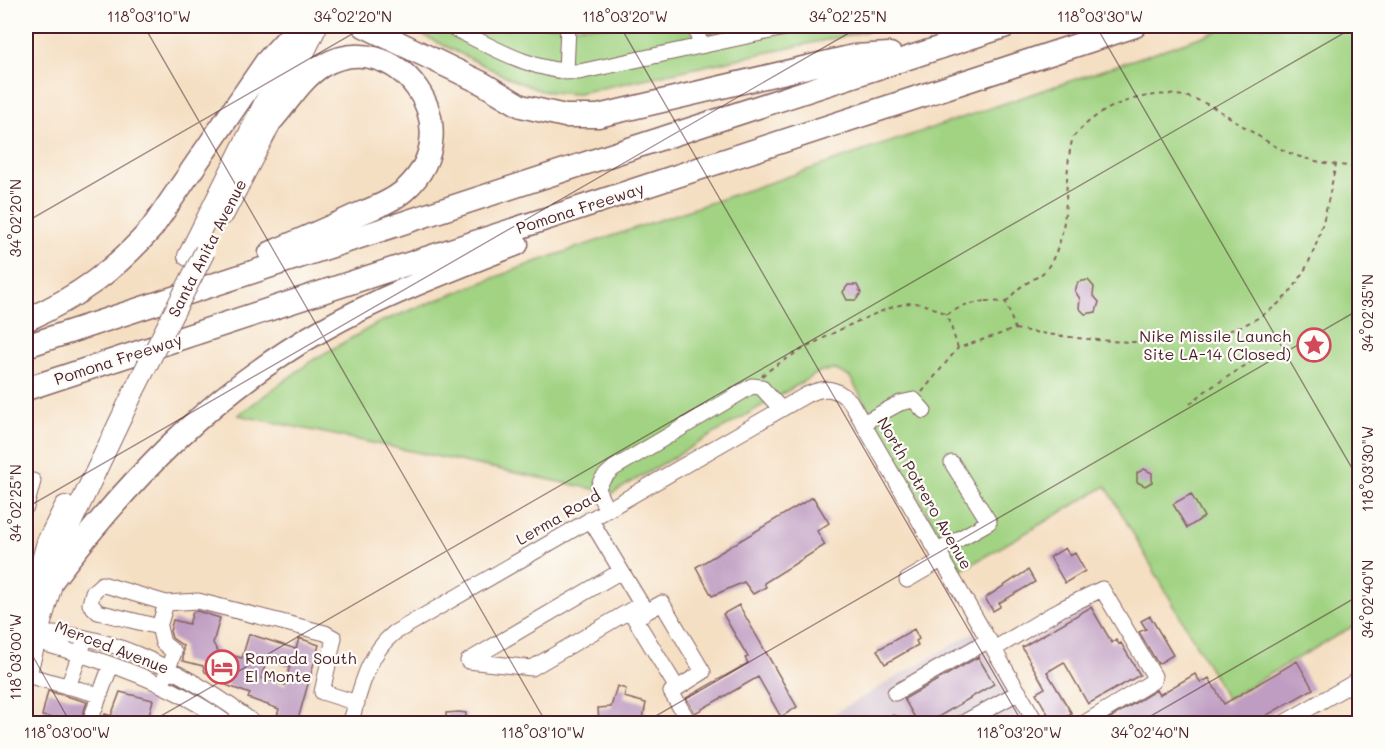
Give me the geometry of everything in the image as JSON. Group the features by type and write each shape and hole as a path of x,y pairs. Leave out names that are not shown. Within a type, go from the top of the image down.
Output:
{"highway":[{"path":"26,320 71,299 117,266 134,249 152,228 266,62 301,26"},
{"path":"26,346 1006,26"},
{"name":"Pomona Freeway","path":"26,389 1135,26"},
{"path":"370,27 482,83 521,106 565,116 598,116 854,56 918,53"},
{"path":"148,306 387,202 406,189 421,172 434,137 430,115 422,95 408,77 380,60 366,58 340,60 324,65 307,77 273,119"},
{"path":"51,582 84,538 170,443 218,401 308,338 407,288 720,161"},
{"path":"26,400 136,352"}],"main road":[{"name":"Santa Anita Avenue","path":"26,675 29,628 47,542 127,394 196,253 301,26"},
{"name":"Santa Anita Avenue","path":"196,253 273,119 317,26"},
{"name":"Santa Anita Avenue","path":"29,628 51,582 67,532 127,394"}],"street":[{"path":"449,26 525,62 548,70 566,72 579,72 794,26"},
{"path":"566,72 568,26"},
{"path":"696,26 700,46"},
{"path":"607,509 598,489 600,480 614,468 752,386 761,387 781,409"},
{"name":"Lerma Road","path":"350,723 370,659 380,645 394,633 781,409 820,388 832,388"},
{"name":"North Potrero Avenue","path":"832,388 850,401 1037,723"},
{"path":"863,423 900,403 919,406"},
{"path":"907,580 989,522 952,463"},
{"path":"26,502 33,481"},
{"path":"590,519 644,608"},
{"path":"621,572 468,660 532,668 644,608 662,603 703,672 671,692 690,723"},
{"path":"159,627 99,612 90,604 93,592 102,584 166,603 198,601 325,633 334,638 322,692 357,703"},
{"path":"895,693 1102,589 1154,676 1153,681 1083,723"},
{"path":"161,685 174,652 163,643 159,627 166,603"},
{"path":"644,608 635,619 677,688"},
{"name":"Merced Avenue","path":"29,628 58,632 116,647 168,669 232,705 255,723"},
{"name":"Merced Avenue","path":"29,628 49,645 111,665 161,685 209,717 228,723"},
{"path":"68,687 85,639"},
{"path":"89,723 111,665"},
{"path":"26,675 100,695"},
{"path":"1282,723 1359,679"},
{"path":"961,723 1019,692"}],"path":[{"path":"1006,302 1020,286 1038,278 1048,267 1055,251 1065,220 1073,137 1096,115 1116,104 1168,92 1184,95 1199,100 1281,150 1316,161 1359,167"},
{"path":"919,406 958,348 1015,329 1128,341 1167,342 1210,336 1238,328 1262,315 1283,299 1303,275 1325,216 1336,164"},
{"path":"752,386 769,369 815,343 896,305 912,303 947,314 965,305 986,301 1006,302"},
{"path":"1006,302 1015,329"},
{"path":"947,314 958,348"},
{"path":"1190,404 1204,392 1271,349"}],"shaded area":[{"path":"974,632 1027,723 816,724"}],"green space":[{"path":"405,26 891,26 574,94 541,91 513,80"},
{"path":"1233,26 1359,26 1359,632 1355,625 1227,699 1106,486 960,571 850,377 836,370 821,371 613,493 238,415 313,360 378,323 535,262"}],"building":[{"path":"1088,280 1094,287 1093,295 1099,302 1096,312 1085,314 1079,308 1080,299 1075,291 1078,282"},
{"path":"848,285 857,285 861,293 856,300 847,300 843,292"},
{"path":"1144,469 1152,473 1152,482 1145,486 1137,482 1137,473"},
{"path":"1191,494 1204,517 1187,528 1173,504"},
{"path":"813,497 829,523 817,531 825,545 764,583 766,587 753,594 744,582 712,596 696,567"},
{"path":"1065,548 1070,556 1075,553 1085,571 1065,583 1050,557"},
{"path":"1028,570 1035,582 999,603 1000,607 993,611 985,598"},
{"path":"739,605 797,707 781,717 758,677 695,713 686,698 748,663 745,658 748,657 723,614"},
{"path":"1091,607 1112,643 1116,640 1119,644 1121,643 1140,675 1088,704 1064,662 1047,672 1072,714 1053,723 1036,693 1045,688 1022,647"},
{"name":"Ramada South El Monte","path":"197,611 220,618 213,643 218,652 242,658 249,634 296,649 299,638 319,645 297,723 276,720 279,709 248,698 250,694 226,685 227,682 205,672 203,666 183,661 183,646 172,638 170,631 173,620 189,624 193,612","holes":["267,660 290,666 285,685 261,678"]},
{"path":"1150,616 1173,655 1158,664 1139,632 1146,629 1141,621"},
{"path":"914,629 919,639 916,641 918,645 885,664 877,650"},
{"path":"978,657 994,684 928,723 918,723 904,699"},
{"path":"1297,661 1313,689 1253,723 1102,723 1156,690 1159,695 1195,674 1201,683 1209,678 1224,704"},
{"path":"617,686 626,689 624,697 646,703 642,723 599,723 598,708 611,707"},
{"path":"48,691 87,702 80,723 42,716"},
{"path":"120,692 153,700 147,722 139,723 124,719 128,723 103,723 105,714 111,716"},
{"path":"446,713 466,713 466,723 446,723"}],"place":[{"name":"Nike Missile Launch Site LA-14 (Closed)","path":"1314,345"},
{"name":"Ramada South El Monte","path":"222,667"}]}
